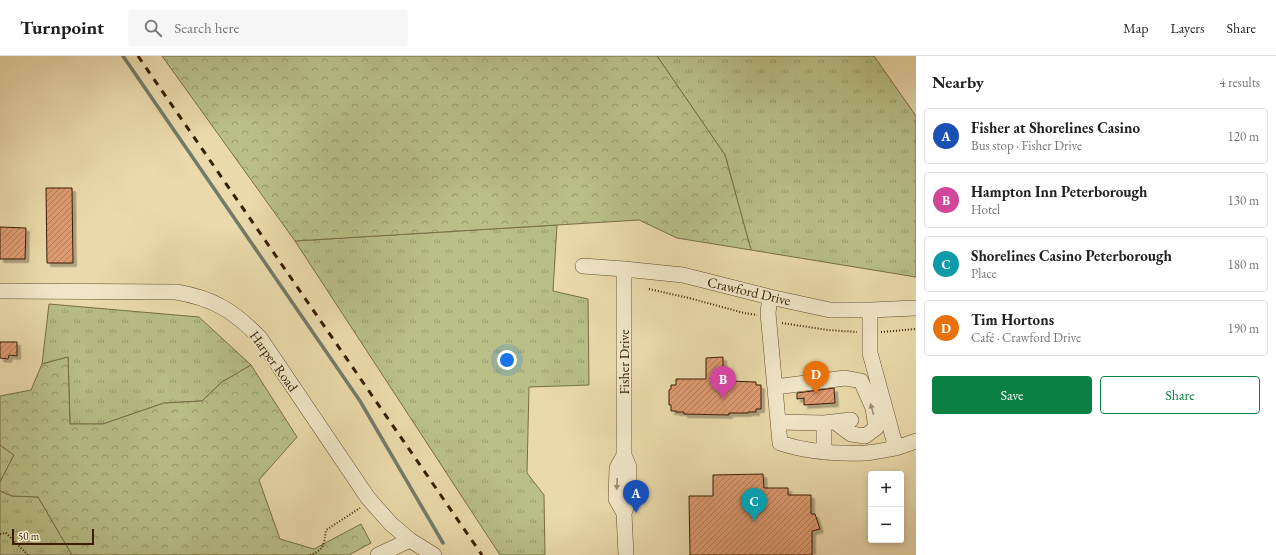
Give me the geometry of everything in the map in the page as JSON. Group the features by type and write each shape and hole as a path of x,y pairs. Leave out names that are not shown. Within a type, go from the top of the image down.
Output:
{"street":[{"name":"Crawford Drive","path":"582,266 683,275 770,297 830,310 916,308"},
{"name":"Fisher Drive","path":"624,269 624,455 629,467 629,500 624,513 626,555"},
{"name":"Harper Road","path":"0,290 176,292 197,296 218,304 247,324 260,338 368,498 391,524 410,540 434,555"},
{"path":"770,297 768,313 780,444 795,448 824,452 866,453 896,448 916,441"},
{"path":"870,310 870,353 896,448"},
{"path":"775,387 845,378 861,381 872,408 876,428 865,436 851,434 830,422"},
{"path":"778,422 830,422 851,420"},
{"path":"824,452 830,422"},
{"path":"378,555 410,540"}],"path":[{"path":"310,555 318,552 324,544 326,530 365,506"},
{"path":"0,534 6,534 28,555"}],"green space":[{"path":"162,56 657,56 725,155 751,250 677,238 639,220 295,241"},
{"path":"657,56 874,56 916,116 916,277 751,250 725,155"},
{"path":"557,225 553,291 588,299 589,385 529,387 527,473 544,495 545,555 500,555 295,241"},
{"path":"49,304 199,317 251,365 222,382 202,401 164,403 103,424 70,424 68,357 42,364"},
{"path":"68,357 70,424 103,424 164,403 202,401 222,382 251,365 297,437 259,480 280,539 314,549 361,524 371,543 349,555 72,555 38,497 12,496 0,491 0,482 14,455 0,445 0,396 31,390 42,364"},
{"path":"0,445 14,455 0,482"},
{"path":"0,491 12,496 38,497 72,555 0,555"}],"building":[{"path":"46,188 72,188 73,263 47,263"},
{"path":"0,227 26,228 25,259 0,259"},
{"path":"0,342 17,342 17,356 9,355 8,359 0,358"},
{"path":"723,357 723,379 729,379 729,381 756,382 756,385 761,385 761,409 756,409 756,412 729,413 729,415 684,414 684,412 671,411 671,405 669,405 669,390 671,389 671,385 676,385 676,379 706,379 706,358"},
{"path":"834,388 835,403 804,405 804,398 797,399 797,393"},
{"path":"763,474 764,488 788,488 788,495 811,495 811,514 815,514 820,529 812,531 812,555 690,555 689,496 713,496 713,475"}],"waterway":[{"path":"123,56 360,401 443,543"}],"railway":[{"path":"138,56 482,555"}],"place":[{"name":"Tim Hortons","path":"816,394"},
{"name":"Hampton Inn Peterborough","path":"723,399"},
{"name":"Fisher at Shorelines Casino","path":"636,513"},
{"name":"Shorelines Casino Peterborough","path":"754,521"}]}
